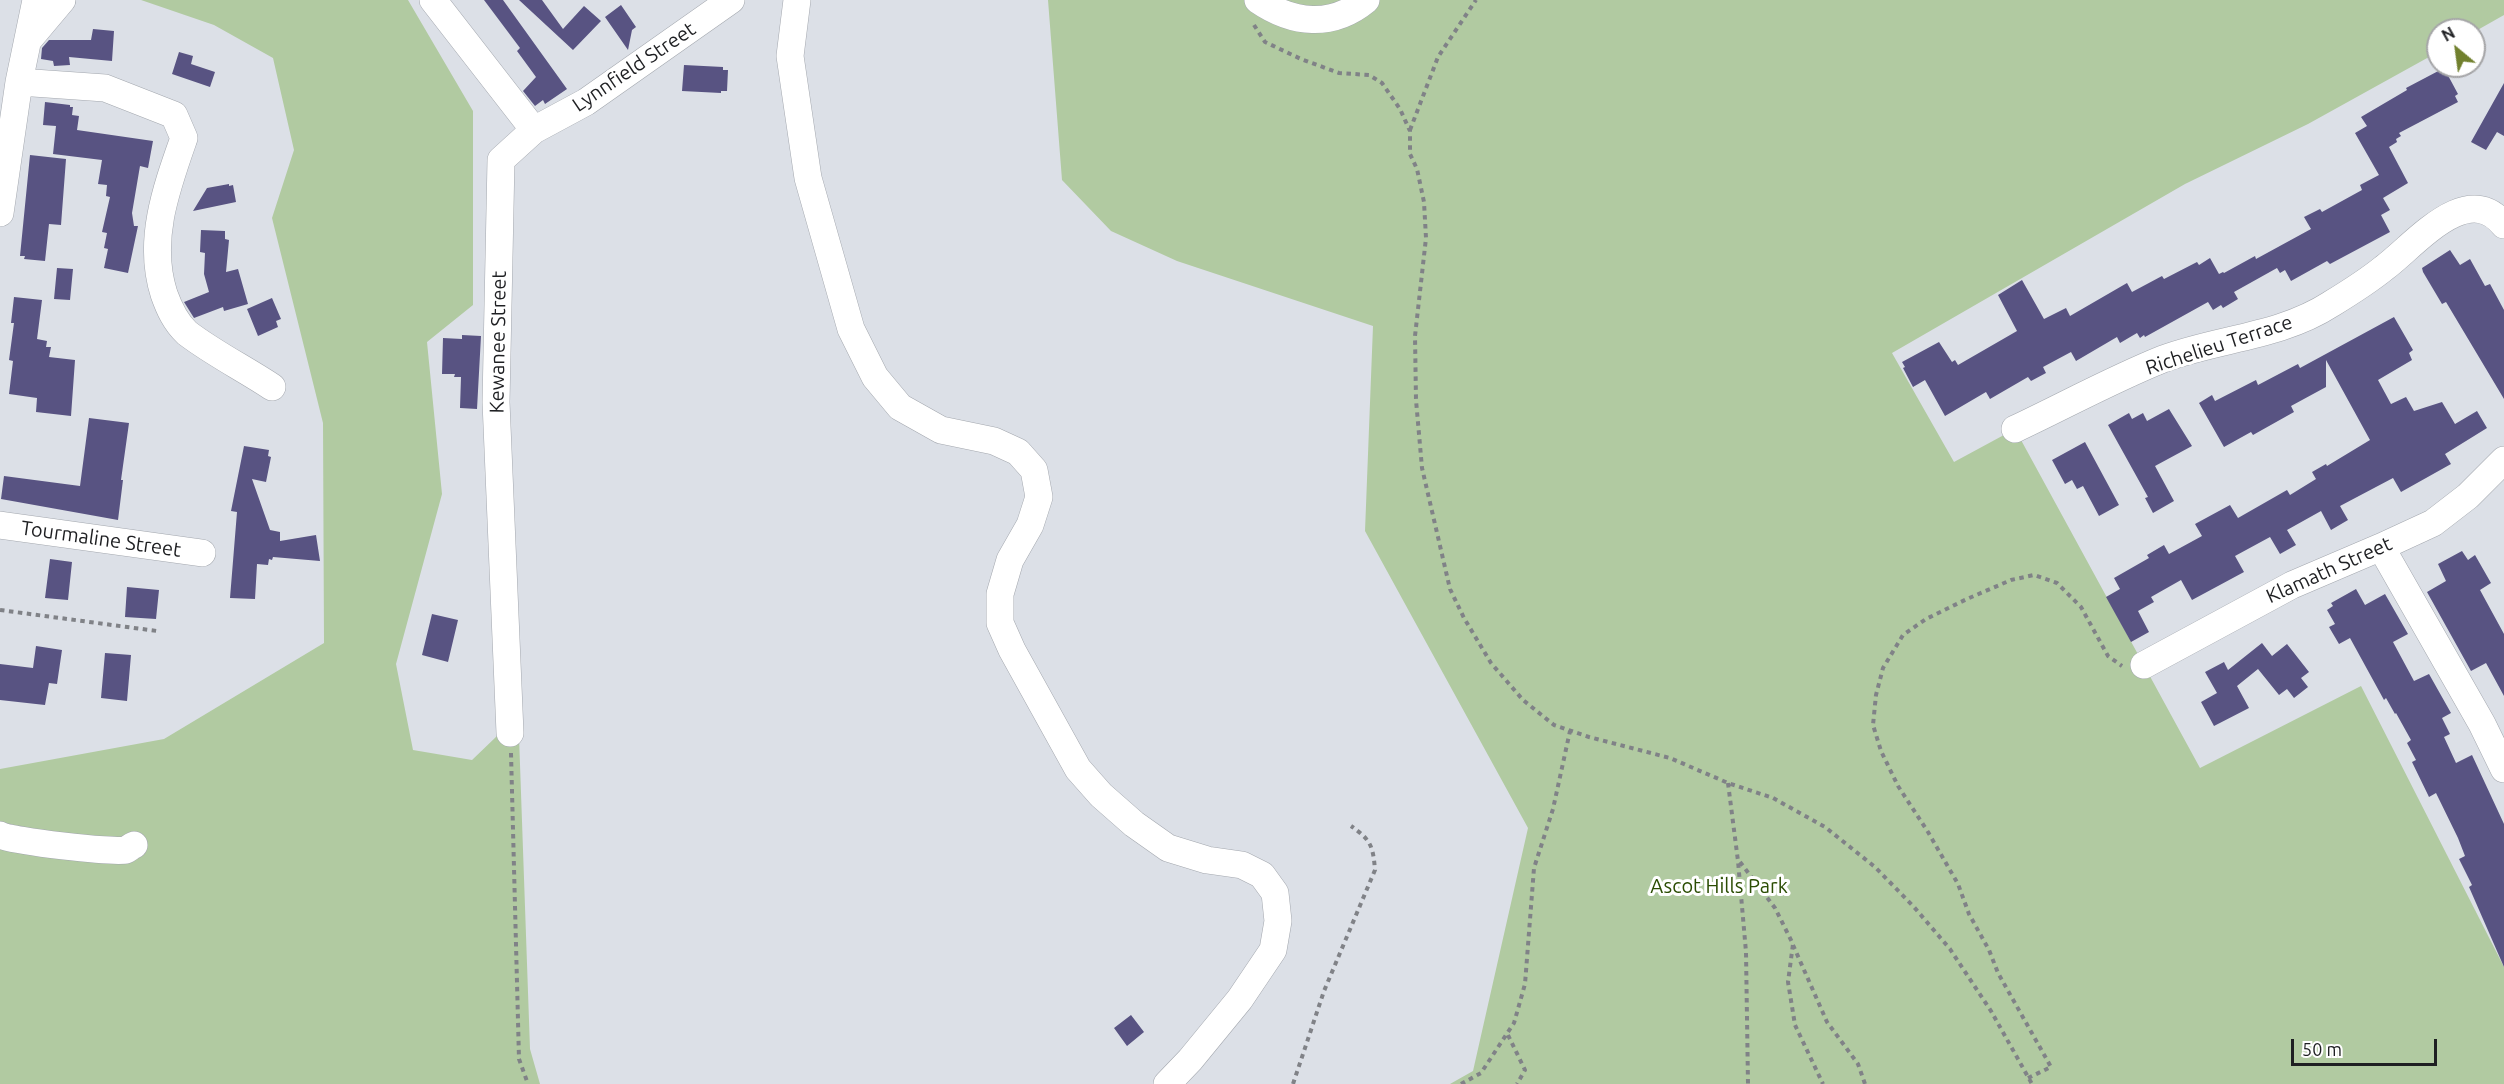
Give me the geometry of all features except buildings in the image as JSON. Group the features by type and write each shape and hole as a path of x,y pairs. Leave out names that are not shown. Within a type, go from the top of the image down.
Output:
{"street":[{"path":"0,213 19,82 36,0"},
{"path":"28,41 62,0"},
{"path":"433,0 534,130"},
{"name":"Lynnfield Street","path":"534,130 586,102 731,0"},
{"path":"797,0 790,56 808,178 851,329 875,377 900,407 941,430 994,441 1018,452 1034,470 1039,497 1030,525 1010,560 1000,594 1000,623 1012,650 1078,769 1101,795 1134,824 1168,848 1207,860 1242,865 1262,875 1275,893 1278,921 1273,950 1240,999 1190,1060 1167,1084"},
{"path":"1253,8 1297,20 1329,19 1359,6 1366,0"},
{"path":"19,82 105,88 174,115 184,138 168,182 157,232 158,275 171,313 186,332 272,387"},
{"name":"Kewanee Street","path":"510,733 496,402 501,160 534,130"},
{"name":"Richelieu Terrace","path":"2015,429 2164,359 2289,325 2329,305 2383,269 2448,215 2474,209 2496,215 2504,225"},
{"name":"Klamath Street","path":"2144,665 2292,585 2433,522 2468,496 2504,460"},
{"name":"Tourmaline Street","path":"0,525 202,553"},
{"path":"2381,547 2482,724 2504,768"},
{"path":"0,835 22,841 111,849 127,850 134,845"}],"path":[{"path":"1476,0 1438,57 1410,131 1410,154 1417,169 1424,202 1426,238 1415,336 1416,400 1421,457 1450,590 1464,618 1491,663 1516,693 1554,725 1670,758 1728,783 1773,798 1826,827 1875,867 1950,949 1991,1011 2032,1084"},
{"path":"1253,8 1265,42 1339,73 1369,75 1382,83 1400,109 1410,131"},
{"path":"2028,1078 2051,1067 1998,973 1989,950 1969,914 1958,884 1898,786 1881,751 1873,725 1876,695 1883,668 1904,635 1926,619 2011,580 2034,575 2057,583 2081,607 2108,656 2124,668 2144,665"},
{"path":"0,610 157,631"},
{"path":"1461,1084 1481,1073 1514,1023 1525,984 1534,868 1553,809 1570,731"},
{"path":"510,733 519,1059 528,1084"},
{"path":"1728,783 1746,952 1748,1084"},
{"path":"1293,1084 1324,990 1375,870 1373,850 1366,837 1351,826"},
{"path":"1738,861 1775,908 1827,1022 1858,1064 1865,1084"},
{"path":"1792,944 1788,982 1795,1025 1823,1084"},
{"path":"1507,1034 1525,1070 1517,1084"}],"green space":[{"path":"141,0 408,0 473,111 473,305 427,342 442,494 396,664 413,750 472,760 497,736 519,736 530,1049 540,1084 0,1084 0,769 164,739 324,643 323,423 272,218 294,150 273,58 214,25"},
{"name":"Ascot Hills Park","path":"1048,0 2504,0 2504,15 2486,25 2486,18 2426,18 2426,59 2308,124 2185,184 1892,353 1954,462 2015,429 2200,768 2361,686 2504,967 2504,1084 1450,1084 1473,1071 1528,828 1365,531 1373,326 1177,261 1111,231 1062,180"}]}
